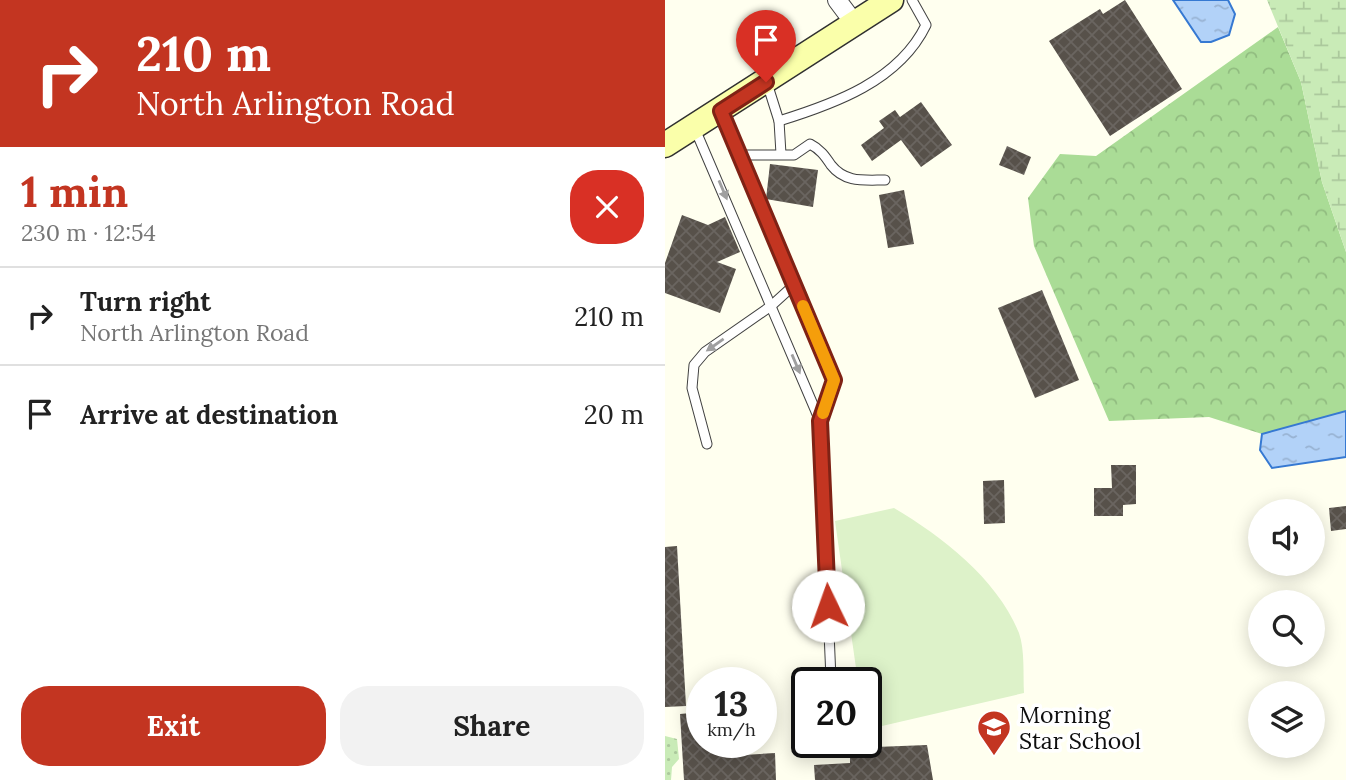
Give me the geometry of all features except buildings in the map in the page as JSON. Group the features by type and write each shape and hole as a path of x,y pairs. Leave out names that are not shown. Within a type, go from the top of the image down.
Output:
{"main road":[{"path":"665,145 891,0"}],"street":[{"path":"837,0 855,24"}],"lane":[{"path":"779,121 855,95 897,62 919,40 926,25 912,0"},
{"path":"766,82 779,121 781,154"},
{"path":"721,111 834,380 820,421"},
{"path":"694,128 820,421 830,667"},
{"path":"739,155 794,155 810,145 819,149 840,175 860,180 885,180"},
{"path":"707,444 692,388 694,365 705,352 771,306 794,285"}],"green space":[{"path":"1267,0 1346,0 1346,252 1322,182 1301,82"},
{"path":"1278,27 1301,82 1322,182 1346,252 1346,411 1262,434 1209,417 1109,421 1034,246 1028,198 1060,154 1096,156"},
{"path":"894,508 931,532 967,561 997,595 1019,633 1023,655 1024,693 882,726 882,667 856,667 835,521"},
{"path":"665,736 677,739 679,759 672,767 671,780 665,780"}],"water":[{"path":"1173,0 1228,0 1235,14 1229,35 1211,42 1201,42"},
{"path":"1346,411 1346,457 1272,468 1260,450 1262,434"}],"slow traffic":[{"path":"803,306 834,380 823,413"}],"place":[{"name":"Morning Star School","path":"994,757"}],"route":[{"path":"766,82 721,111 834,380 820,421 828,606"}]}
